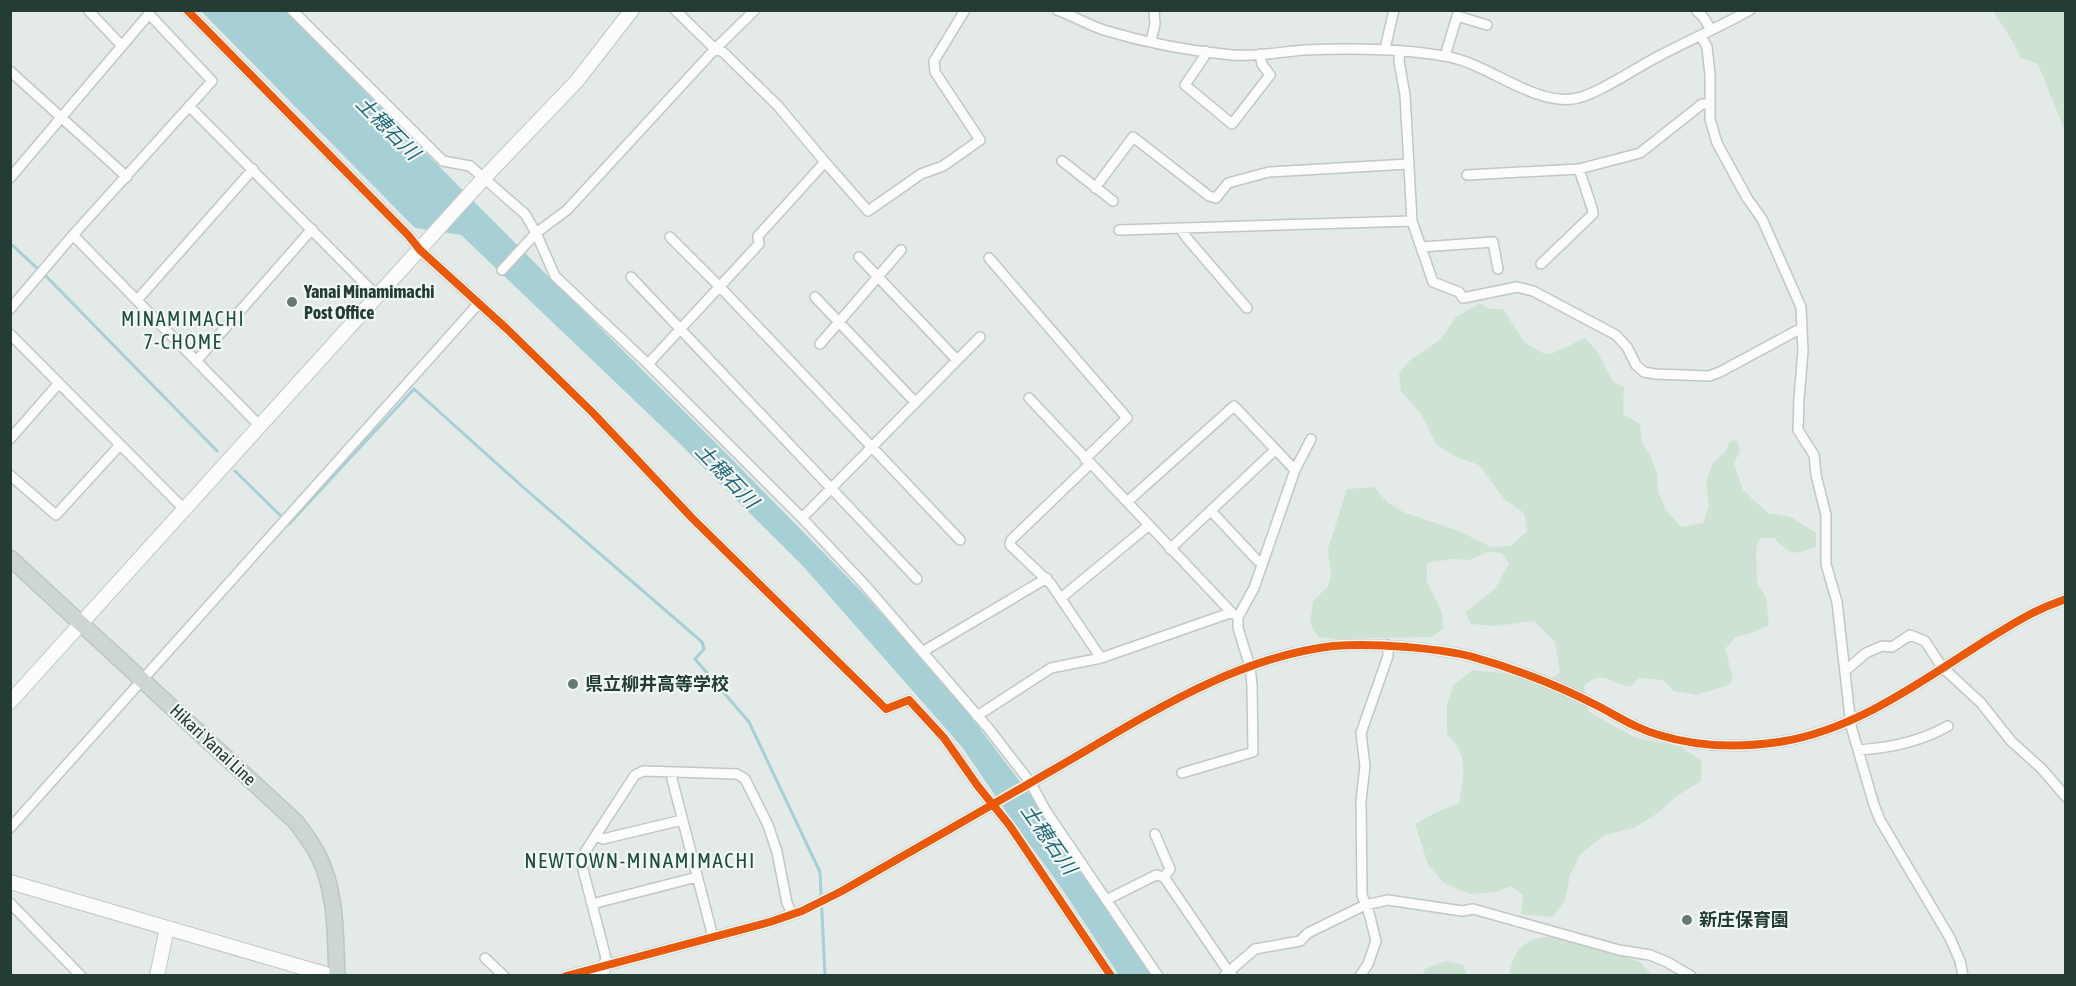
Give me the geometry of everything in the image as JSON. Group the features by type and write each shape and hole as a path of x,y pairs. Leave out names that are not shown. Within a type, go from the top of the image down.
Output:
{"main road":[{"name":"Hikari Yanai Line","path":"10,558 296,822 309,840 327,876 333,902 337,975"}],"street":[{"path":"88,10 122,46"},
{"path":"187,10 420,250 479,303 593,413 692,518 886,709 909,700 944,738 994,803 1111,975"},
{"path":"292,10 442,161 470,166 525,214 555,276 648,364 802,518 864,584 977,716 1029,783 1158,975"},
{"path":"10,702 432,238 469,194 576,82 632,10"},
{"path":"675,10 715,49 723,52 777,106 868,211 921,174 943,166 980,140 935,72 933,61 942,51 965,10"},
{"path":"502,270 536,233 567,210 715,49 755,10"},
{"path":"1057,10 1105,31 1232,55 1302,50 1386,50 1445,56 1473,63 1512,83 1559,99 1573,99 1590,94 1660,55 1750,10"},
{"path":"1151,41 1155,24 1154,10"},
{"path":"1386,50 1394,10"},
{"path":"1696,10 1711,30"},
{"path":"10,178 149,14 212,81 73,235 10,309"},
{"path":"1445,56 1457,15 1487,25"},
{"path":"1701,36 1707,47 1711,127 1716,143 1747,198 1762,219 1801,307 1798,430 1810,445 1814,455 1816,475 1826,515 1826,564 1837,602 1851,720 1858,750 1880,820 1950,938 1960,961 1963,975"},
{"path":"1205,51 1204,57 1185,85 1232,124 1270,75 1262,64 1260,54"},
{"path":"1400,51 1399,61 1405,95 1412,221 1433,282 1459,292 1463,298 1517,287 1533,291 1616,335 1627,347 1636,365 1644,372 1655,374 1709,376 1802,329"},
{"path":"10,71 127,177"},
{"path":"1467,175 1579,169 1640,153 1702,104 1709,104"},
{"path":"189,106 377,296"},
{"path":"1095,188 1133,136 1209,196 1216,198 1228,183 1269,172 1408,164"},
{"path":"1062,161 1113,201"},
{"path":"648,364 759,244 758,236 825,162"},
{"path":"138,299 253,169"},
{"path":"1541,264 1593,214 1579,169"},
{"path":"1119,230 1412,221"},
{"path":"197,360 312,229"},
{"path":"1181,229 1247,308"},
{"path":"73,235 260,425"},
{"path":"670,237 960,540"},
{"path":"1421,247 1493,242 1498,269"},
{"path":"820,344 901,250"},
{"path":"859,257 957,360"},
{"path":"989,258 1127,418 1011,540 1010,546 1047,578 1101,658"},
{"path":"631,277 917,579"},
{"path":"815,297 915,402"},
{"path":"10,828 479,303"},
{"path":"10,334 184,509"},
{"path":"802,518 980,337"},
{"path":"10,439 59,383"},
{"path":"1029,398 1234,615 1250,667 1253,752 1182,773"},
{"path":"1127,502 1234,406 1295,470"},
{"path":"977,716 1051,668 1101,658 1234,615 1254,588 1295,470 1311,439"},
{"path":"10,475 56,515 120,446"},
{"path":"1170,549 1275,450"},
{"path":"1211,511 1257,560 1263,563"},
{"path":"1061,598 1148,526"},
{"path":"922,652 1047,578"},
{"path":"567,975 602,971 712,937 770,922 823,901 1169,703 1221,677 1250,667 1332,646 1388,645 1439,650 1473,657 1554,685 1600,707 1628,724 1659,735 1720,747 1782,741 1821,732 1851,720 1874,710 2023,616 2066,599"},
{"path":"1845,671 1866,653 1882,646 1892,647 1910,635 1925,641 1942,667 1980,703 2011,741 2042,769 2066,796"},
{"path":"1360,975 1376,946 1369,913 1362,895 1361,801 1364,760 1361,733 1388,656 1388,645"},
{"path":"1858,750 1886,749 1932,735 1948,726"},
{"path":"602,971 606,958 581,862 583,855 635,775 643,771 737,774 745,778 768,825 777,852 787,903 792,914"},
{"path":"672,772 712,937"},
{"path":"596,835 603,839 682,820"},
{"path":"1155,834 1170,869 1164,877"},
{"path":"1106,900 1155,875 1164,877 1228,974 1255,949 1300,941 1308,933 1365,905 1388,900 1462,911 1473,909 1618,950 1650,955 1691,975"},
{"path":"592,904 697,877"},
{"path":"10,882 332,975"},
{"path":"10,903 81,975"},
{"path":"157,975 167,928"},
{"path":"485,958 504,975"}],"green space":[{"path":"1993,11 2065,11 2065,131 2038,64 2021,58"},
{"path":"1480,303 1490,309 1503,309 1525,343 1545,354 1553,353 1585,338 1597,351 1613,382 1624,387 1623,414 1640,424 1642,443 1650,454 1657,473 1658,492 1666,510 1681,527 1703,523 1709,506 1706,481 1713,463 1725,452 1730,441 1737,440 1740,451 1734,463 1743,490 1768,513 1791,517 1816,533 1816,547 1802,552 1789,551 1774,538 1760,538 1756,548 1757,584 1766,597 1769,625 1736,637 1725,649 1733,678 1729,685 1696,695 1674,691 1663,680 1639,678 1630,687 1602,678 1597,678 1584,686 1588,711 1634,737 1681,747 1702,761 1701,781 1634,828 1604,835 1580,855 1570,875 1565,901 1552,917 1521,914 1523,895 1511,886 1496,892 1470,894 1444,883 1428,865 1415,824 1459,803 1463,774 1462,758 1447,734 1447,705 1453,686 1472,670 1501,673 1544,685 1560,672 1555,642 1534,621 1496,626 1471,624 1465,612 1495,589 1509,563 1502,553 1488,552 1469,560 1452,559 1427,563 1427,582 1441,610 1444,628 1432,637 1336,639 1318,637 1310,623 1313,601 1328,586 1331,574 1328,549 1347,489 1374,487 1387,502 1403,512 1459,531 1491,547 1511,546 1527,531 1524,513 1504,499 1479,465 1456,457 1436,444 1421,414 1401,391 1399,374 1409,361 1441,339 1456,317"},
{"path":"1556,936 1640,962 1652,975 1509,976 1514,957 1523,945 1537,939"},
{"path":"1445,961 1463,965 1467,975 1422,975 1425,969"}],"water":[{"name":"土穂石川","path":"201,11 285,11 719,446 863,593 972,718 1033,799 1151,975 1119,975 1060,886 962,747 803,566 678,442 461,235 415,228"}],"waterway":[{"path":"10,243 39,270"},
{"path":"44,274 217,451"},
{"path":"235,471 289,524 414,389 702,642 704,649 695,659 749,722 820,872 825,976"}],"cycle path":[{"path":"187,10 408,235 420,250 507,329 593,413 692,518 886,709 909,700 944,738 977,785 1010,826 1111,976"},
{"path":"566,976 770,922 802,911 842,891 1190,692 1224,676 1296,653 1333,646 1361,645 1432,649 1457,653 1505,667 1553,685 1651,732 1688,742 1748,745 1808,736 1862,715 1914,686 2017,622 2066,599"}],"place":[{"name":"Yanai Minamimachi Post Office","path":"292,302"},
{"name":"県立柳井高等学校","path":"573,684"},
{"name":"新庄保育園","path":"1687,920"}],"district":[{"name":"MINAMIMACHI 7-CHOME","path":"183,330"},
{"name":"NEWTOWN-MINAMIMACHI","path":"640,861"}]}
